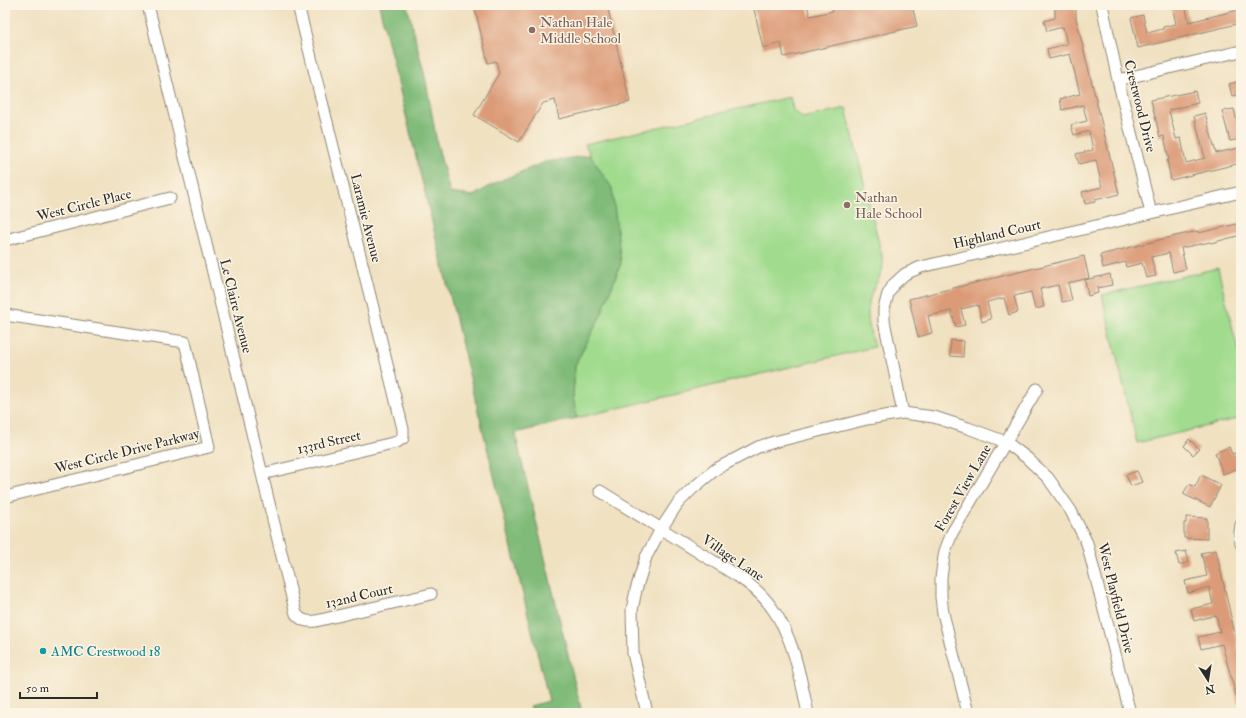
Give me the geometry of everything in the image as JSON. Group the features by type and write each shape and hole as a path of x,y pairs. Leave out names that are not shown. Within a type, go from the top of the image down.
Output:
{"street":[{"name":"Le Claire Avenue","path":"148,5 296,614"},
{"name":"Laramie Avenue","path":"298,5 403,428 403,438"},
{"name":"Crestwood Drive","path":"1102,5 1118,80 1151,213"},
{"path":"1118,80 1241,51"},
{"name":"Highland Court","path":"903,413 883,315 888,294 898,279 905,274 921,267 1241,192"},
{"name":"West Circle Place","path":"5,240 170,198"},
{"name":"West Circle Drive Parkway","path":"5,314 185,342 209,447 5,497"},
{"name":"Forest View Lane","path":"968,713 943,613 941,578 945,551 952,533 1037,389"},
{"name":"West Playfield Drive","path":"647,713 633,653 632,610 636,590 646,557 661,528 678,503 704,478 716,469 758,447 867,419 903,413 934,417 1006,442 1028,458 1048,478 1071,511 1088,543 1130,713"},
{"name":"133rd Street","path":"262,474 397,442 403,438"},
{"name":"Village Lane","path":"600,491 739,578 763,596 784,627 795,656 808,713"},
{"path":"1241,525 1241,544"},
{"name":"132nd Court","path":"296,614 300,620 308,622 316,621 431,594"}],"green space":[{"path":"379,5 407,5 426,81 437,143 450,193 473,196 497,182 545,162 590,155 612,188 621,263 601,315 575,365 573,397 577,418 515,433 582,713 532,713 530,706 549,701"},
{"path":"790,97 793,110 803,118 846,108 883,260 882,272 872,292 868,311 874,347 577,418 573,397 575,365 601,315 621,263 590,155 585,144"},
{"path":"1218,268 1241,363 1241,418 1137,443 1102,295"}],"building":[{"path":"474,5 607,5 630,102 559,119 555,100 543,103 519,142 474,115 499,73 496,61 488,63"},
{"path":"753,5 807,5 810,16 833,11 832,5 912,5 917,26 784,57 781,43 763,48"},
{"path":"1055,5 1076,5 1076,18 1119,194 1085,204 1082,192 1102,187 1096,160 1079,164 1076,154 1093,150 1089,131 1074,135 1071,125 1087,121 1083,105 1062,110 1060,99 1080,94 1070,54 1049,59 1047,49 1067,44 1063,27 1047,31 1044,21 1055,18"},
{"path":"1172,5 1185,5 1189,22 1238,10 1241,23 1138,48 1131,18 1143,15 1147,33 1163,29 1163,27 1176,24"},
{"path":"1241,81 1241,94 1232,96 1229,84"},
{"path":"1195,91 1198,103 1169,110 1176,139 1181,138 1186,163 1205,158 1194,116 1205,113 1216,153 1239,148 1241,163 1171,180 1164,136 1160,137 1151,100"},
{"path":"1234,109 1241,139 1230,141 1222,111"},
{"path":"1241,223 1241,235 1211,243 1181,248 1186,269 1173,272 1169,253 1151,257 1156,276 1146,278 1142,263 1126,267 1125,262 1103,268 1100,255 1171,237 1198,231 1199,233"},
{"path":"1084,256 1089,278 1068,283 1072,300 1062,302 1058,285 1040,289 1044,307 1035,309 1031,292 1014,296 1018,312 1009,315 1004,298 987,302 991,319 982,322 978,305 961,309 965,325 956,327 951,311 928,316 932,333 918,337 909,299"},
{"path":"1110,274 1112,285 1097,288 1098,293 1088,296 1085,280"},
{"path":"951,340 964,341 963,357 950,356"},
{"path":"1189,439 1199,449 1193,455 1184,446"},
{"path":"1229,447 1232,454 1241,451 1241,467 1223,474 1215,453"},
{"path":"1137,471 1142,482 1131,486 1126,475"},
{"path":"1201,475 1221,485 1210,507 1183,494 1189,484 1195,487"},
{"path":"1186,517 1207,518 1207,539 1184,538 1184,523 1186,523"},
{"path":"1216,550 1241,661 1241,703 1238,703 1222,644 1201,649 1198,637 1220,632 1216,615 1194,621 1191,609 1213,604 1209,587 1188,593 1185,581 1207,576 1201,553"},
{"path":"1186,551 1189,562 1179,565 1176,553"}],"place":[{"name":"Nathan Hale Middle School","path":"532,30"},
{"name":"Nathan Hale School","path":"847,205"},
{"name":"AMC Crestwood 18","path":"43,651"}]}
